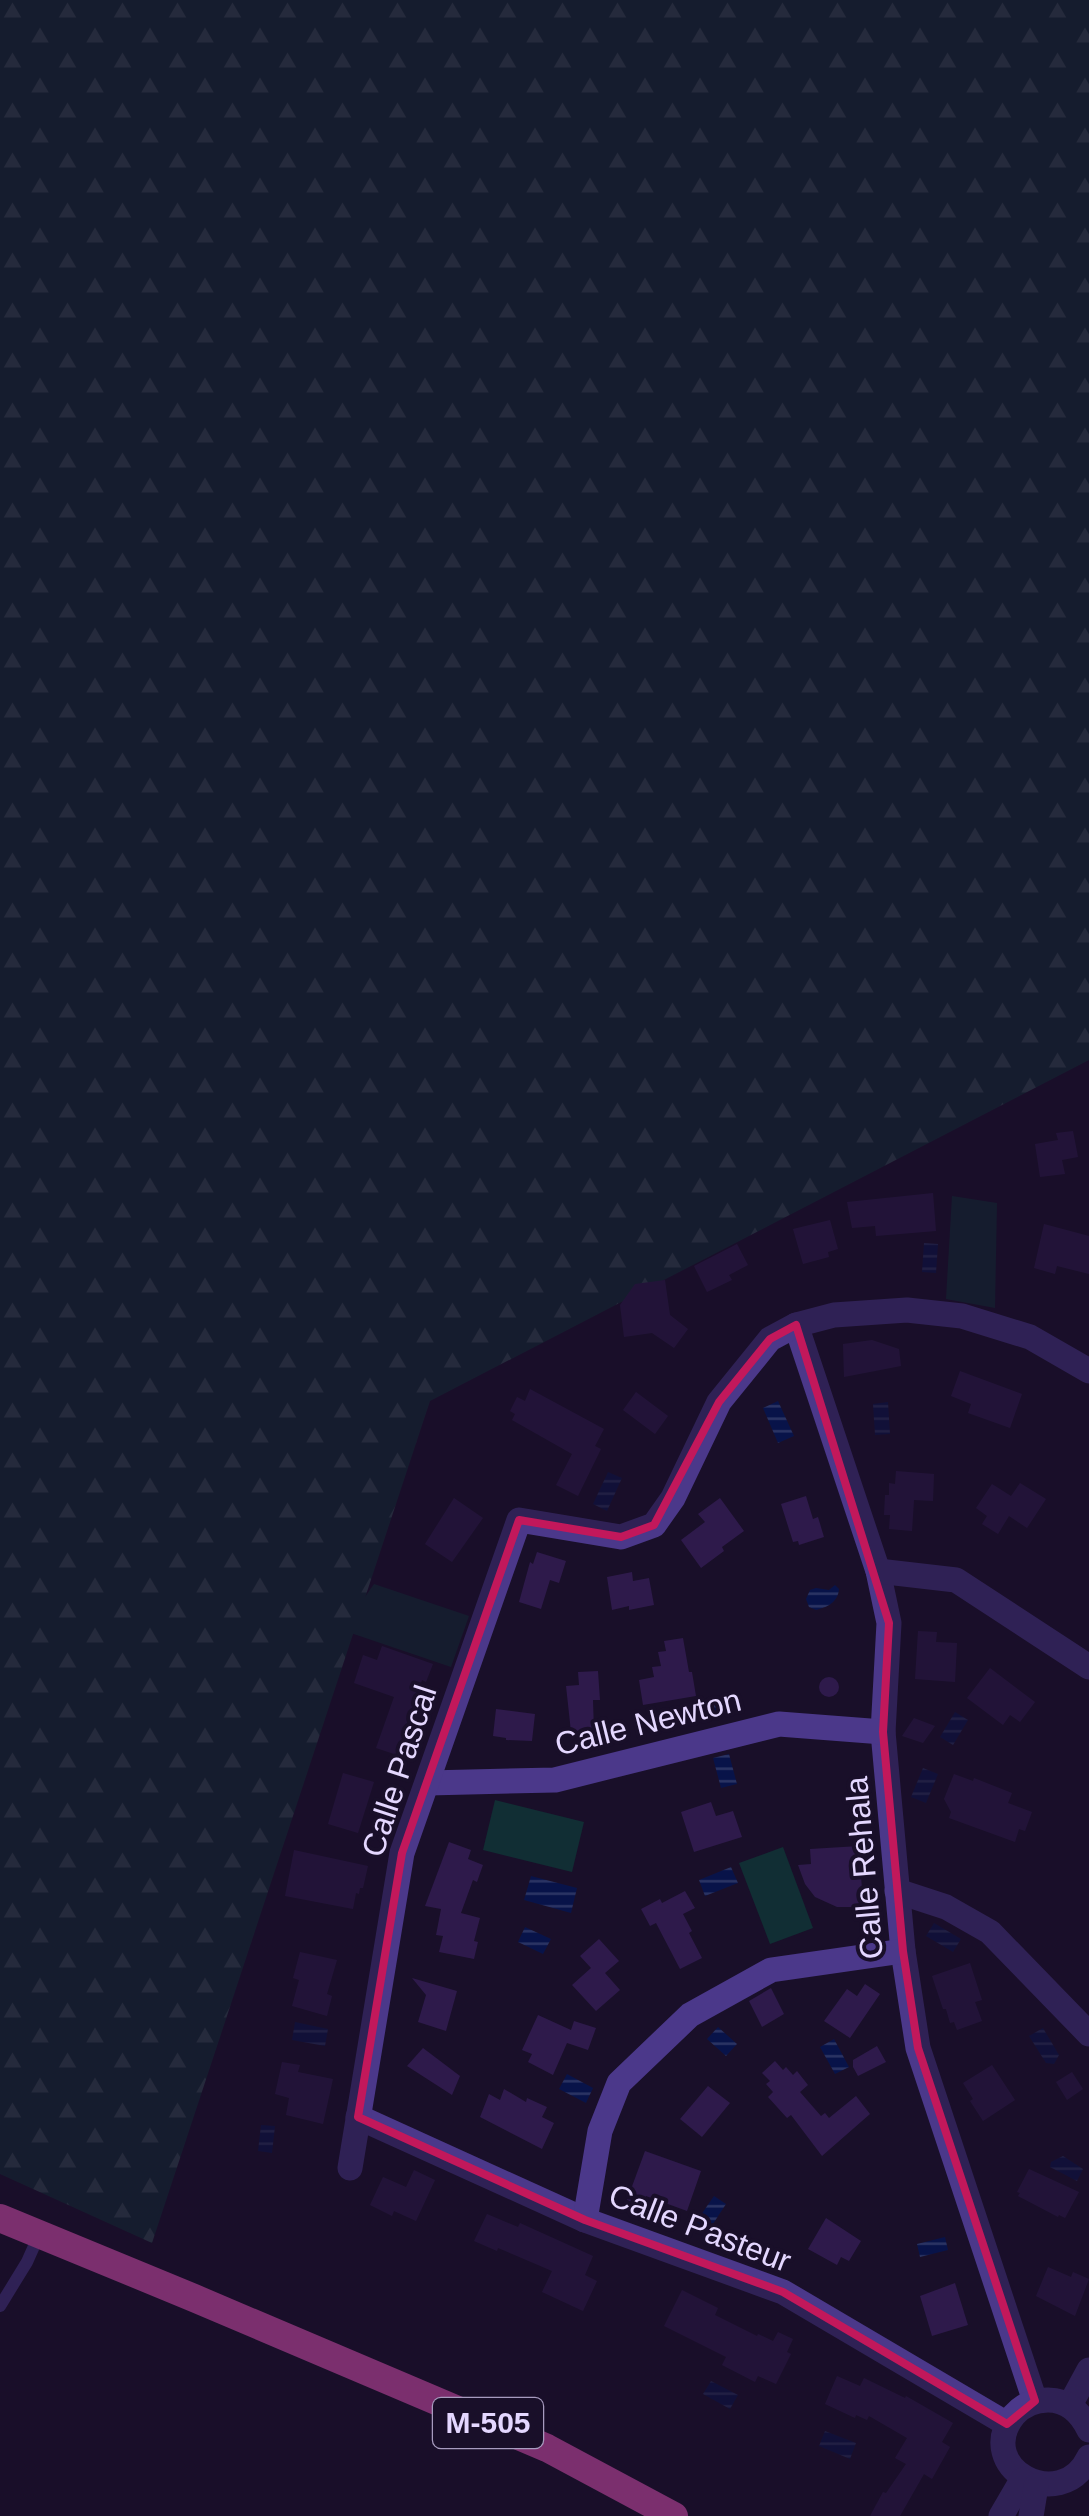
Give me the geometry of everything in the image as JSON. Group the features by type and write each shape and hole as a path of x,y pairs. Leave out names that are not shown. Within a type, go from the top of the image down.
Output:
{"highway":[{"name":"M-505","path":"0,2218 548,2448 674,2516"}],"street":[{"path":"796,1324 834,1315 908,1310 962,1316 1030,1337 1089,1371"},
{"name":"Calle Pascal","path":"350,2168 402,1852 519,1520 621,1537 654,1525 673,1498 720,1402 770,1339 796,1324"},
{"name":"Calle Rehala","path":"796,1324 878,1571 889,1623 884,1732 903,1952 918,2048 1035,2401"},
{"path":"878,1571 956,1580 1089,1667"},
{"name":"Calle Newton","path":"428,1783 556,1780 778,1724 884,1732"},
{"path":"898,1891 946,1907 990,1932 1089,2034"},
{"path":"585,2220 600,2131 618,2083 690,2015 771,1970 903,1952"},
{"name":"Calle Pasteur","path":"358,2117 585,2220 784,2292 1007,2424"},
{"path":"1070,2405 1089,2370"},
{"path":"1089,2430 1083,2417 1070,2405 1053,2400 1035,2401 1019,2410 1007,2424 1003,2444 1008,2464 1029,2483 1054,2487 1071,2481 1084,2469 1089,2457"},
{"path":"1000,2516 1029,2483"},
{"path":"1029,2483 1031,2516"}],"lane":[{"path":"0,2306 27,2262 34,2232"}],"highlighted area":[{"path":"796,1325 889,1623 883,1732 903,1951 918,2048 1035,2401 1007,2424 783,2292 585,2220 358,2117 402,1853 519,1520 621,1537 654,1525 719,1402 770,1339"}],"green space":[{"path":"0,0 1089,0 1089,1060 430,1401 152,2243 0,2174"},
{"path":"952,1196 997,1203 995,1308 946,1299"},
{"path":"374,1584 469,1616 451,1667 342,1630"},
{"path":"495,1800 584,1822 572,1872 483,1850"},
{"path":"783,1847 813,1928 770,1944 739,1863"}],"shaded area":[{"path":"924,1243 938,1244 936,1273 922,1272"},
{"path":"778,1401 794,1436 778,1443 763,1408"},
{"path":"888,1402 890,1434 875,1435 873,1404"},
{"path":"608,1472 622,1478 607,1511 593,1504"},
{"path":"835,1585 839,1589 832,1603 816,1610 809,1607 806,1599 810,1590 829,1590"},
{"path":"721,1698 725,1714 694,1722 691,1712 714,1706 713,1701"},
{"path":"955,1712 968,1720 953,1745 940,1737"},
{"path":"729,1754 737,1784 721,1788 713,1758"},
{"path":"923,1768 938,1774 926,1803 911,1797"},
{"path":"731,1867 738,1883 705,1896 699,1880"},
{"path":"531,1876 577,1888 571,1913 524,1900"},
{"path":"934,1923 961,1939 953,1952 926,1936"},
{"path":"525,1927 551,1939 543,1954 518,1942"},
{"path":"295,2022 328,2029 325,2046 292,2040"},
{"path":"718,2027 737,2044 726,2056 707,2039"},
{"path":"1043,2028 1059,2055 1054,2064 1046,2063 1029,2036"},
{"path":"834,2039 849,2067 835,2074 820,2047"},
{"path":"567,2074 593,2088 586,2103 559,2089"},
{"path":"261,2125 275,2126 272,2153 258,2151"},
{"path":"1063,2156 1083,2169 1077,2181 1050,2167 1051,2162"},
{"path":"714,2196 726,2204 709,2230 696,2222"},
{"path":"945,2237 948,2250 920,2257 917,2244"},
{"path":"711,2381 738,2395 730,2409 703,2394"},
{"path":"825,2431 856,2443 850,2459 819,2446"}],"building":[{"path":"1073,1131 1078,1157 1062,1160 1065,1174 1040,1177 1035,1144 1058,1140 1056,1133"},
{"path":"933,1193 936,1231 876,1236 875,1226 852,1228 847,1202"},
{"path":"830,1220 838,1249 828,1252 829,1257 803,1264 793,1229"},
{"path":"1044,1224 1089,1236 1089,1274 1057,1266 1055,1274 1034,1268"},
{"path":"737,1244 748,1265 729,1275 732,1280 707,1292 694,1266"},
{"path":"665,1280 670,1315 688,1329 674,1348 652,1333 624,1337 620,1305 635,1284"},
{"path":"872,1340 899,1349 901,1366 844,1377 843,1344"},
{"path":"960,1371 1022,1394 1010,1428 968,1413 971,1404 951,1396"},
{"path":"530,1389 604,1429 595,1446 601,1449 578,1496 556,1485 572,1454 512,1420 515,1414 510,1411 517,1397 525,1401"},
{"path":"636,1392 668,1416 655,1434 623,1410"},
{"path":"896,1471 934,1474 933,1501 914,1500 912,1531 889,1529 890,1515 884,1515 885,1495 889,1495 889,1483 895,1484"},
{"path":"1020,1483 1046,1499 1027,1528 1009,1516 998,1534 982,1524 987,1516 976,1508 992,1484 1011,1496"},
{"path":"806,1496 824,1537 799,1545 798,1541 793,1542 781,1504"},
{"path":"454,1498 483,1518 452,1562 425,1544"},
{"path":"720,1498 744,1531 701,1568 681,1540 705,1522 698,1514"},
{"path":"537,1552 566,1561 559,1583 550,1580 541,1609 519,1602 530,1562 533,1564"},
{"path":"632,1572 633,1581 649,1578 654,1605 612,1610 607,1577"},
{"path":"918,1631 937,1632 936,1642 957,1643 955,1682 915,1679"},
{"path":"683,1638 696,1696 643,1705 639,1680 654,1677 652,1667 661,1666 658,1652 666,1651 664,1641"},
{"path":"382,1646 433,1664 426,1682 422,1680 397,1755 376,1748 394,1697 354,1683 363,1655 377,1660"},
{"path":"990,1668 1035,1702 1020,1722 1010,1715 1003,1725 967,1698"},
{"path":"598,1671 600,1700 593,1700 594,1731 571,1732 566,1686 579,1685 578,1672"},
{"path":"825,1677 833,1677 839,1687 833,1697 825,1697 819,1691 819,1683"},
{"path":"496,1709 535,1714 532,1741 493,1736"},
{"path":"914,1718 935,1726 923,1743 902,1736"},
{"path":"343,1773 374,1782 358,1833 328,1824"},
{"path":"954,1774 1012,1793 1008,1803 1032,1812 1025,1831 1019,1829 1015,1842 949,1818 951,1812 944,1799"},
{"path":"711,1802 716,1816 733,1811 742,1837 694,1852 681,1812"},
{"path":"449,1842 471,1850 468,1859 483,1865 461,1913 480,1918 474,1959 439,1952 443,1936 436,1935 441,1909 425,1906"},
{"path":"859,1846 863,1904 837,1907 815,1897 798,1865 811,1864 810,1849"},
{"path":"294,1850 368,1866 353,1909 285,1896"},
{"path":"685,1891 695,1908 683,1914 702,1958 680,1969 656,1923 650,1926 641,1909"},
{"path":"599,1939 619,1961 605,1973 620,1990 596,2011 572,1985 591,1968 580,1956"},
{"path":"300,1952 337,1960 327,1994 332,1996 327,2016 292,2006 299,1980 293,1978"},
{"path":"970,1963 982,2000 975,2002 982,2021 957,2030 943,2009 932,1976"},
{"path":"412,1978 457,1991 446,2031 418,2022 426,1995"},
{"path":"865,1984 880,1994 850,2038 824,2021 847,1989 857,1996"},
{"path":"771,1988 784,2014 762,2027 749,2001"},
{"path":"538,2015 571,2030 574,2021 596,2028 588,2050 567,2043 553,2075 528,2062 532,2054 522,2050"},
{"path":"877,2046 886,2062 858,2076 853,2060"},
{"path":"423,2048 460,2076 452,2095 407,2066"},
{"path":"775,2061 793,2075 797,2071 808,2085 800,2092 821,2116 825,2113 829,2118 856,2096 870,2114 822,2156 791,2115 787,2118 768,2097 773,2092 762,2073"},
{"path":"282,2062 300,2065 298,2072 333,2079 323,2124 286,2115 289,2098 275,2094"},
{"path":"992,2065 1015,2100 983,2121 963,2083"},
{"path":"1072,2072 1083,2089 1067,2100 1056,2082"},
{"path":"708,2086 730,2103 702,2137 680,2119"},
{"path":"504,2089 526,2102 527,2098 547,2107 542,2117 554,2123 542,2149 480,2117 489,2094 500,2100"},
{"path":"645,2151 701,2171 687,2211 646,2196 642,2206 627,2200"},
{"path":"1029,2169 1079,2192 1065,2218 1018,2196"},
{"path":"414,2170 435,2180 416,2221 394,2211 392,2216 370,2205 383,2177 406,2187"},
{"path":"487,2214 518,2227 520,2223 593,2256 585,2275 597,2281 583,2311 542,2292 552,2271 474,2241"},
{"path":"826,2218 861,2241 849,2261 841,2257 837,2265 808,2249"},
{"path":"1048,2267 1071,2277 1073,2272 1089,2279 1075,2316 1036,2296"},
{"path":"955,2283 968,2325 932,2336 920,2296"},
{"path":"682,2290 718,2308 715,2315 757,2336 773,2341 778,2332 793,2339 787,2352 791,2354 776,2384 758,2376 755,2382 722,2365 726,2357 664,2326"},
{"path":"837,2376 860,2386 864,2378 953,2423 942,2442 950,2447 932,2479 924,2474 900,2516 870,2516 906,2464 895,2458 907,2438 869,2416 867,2420 856,2415 855,2418 825,2404"}]}
